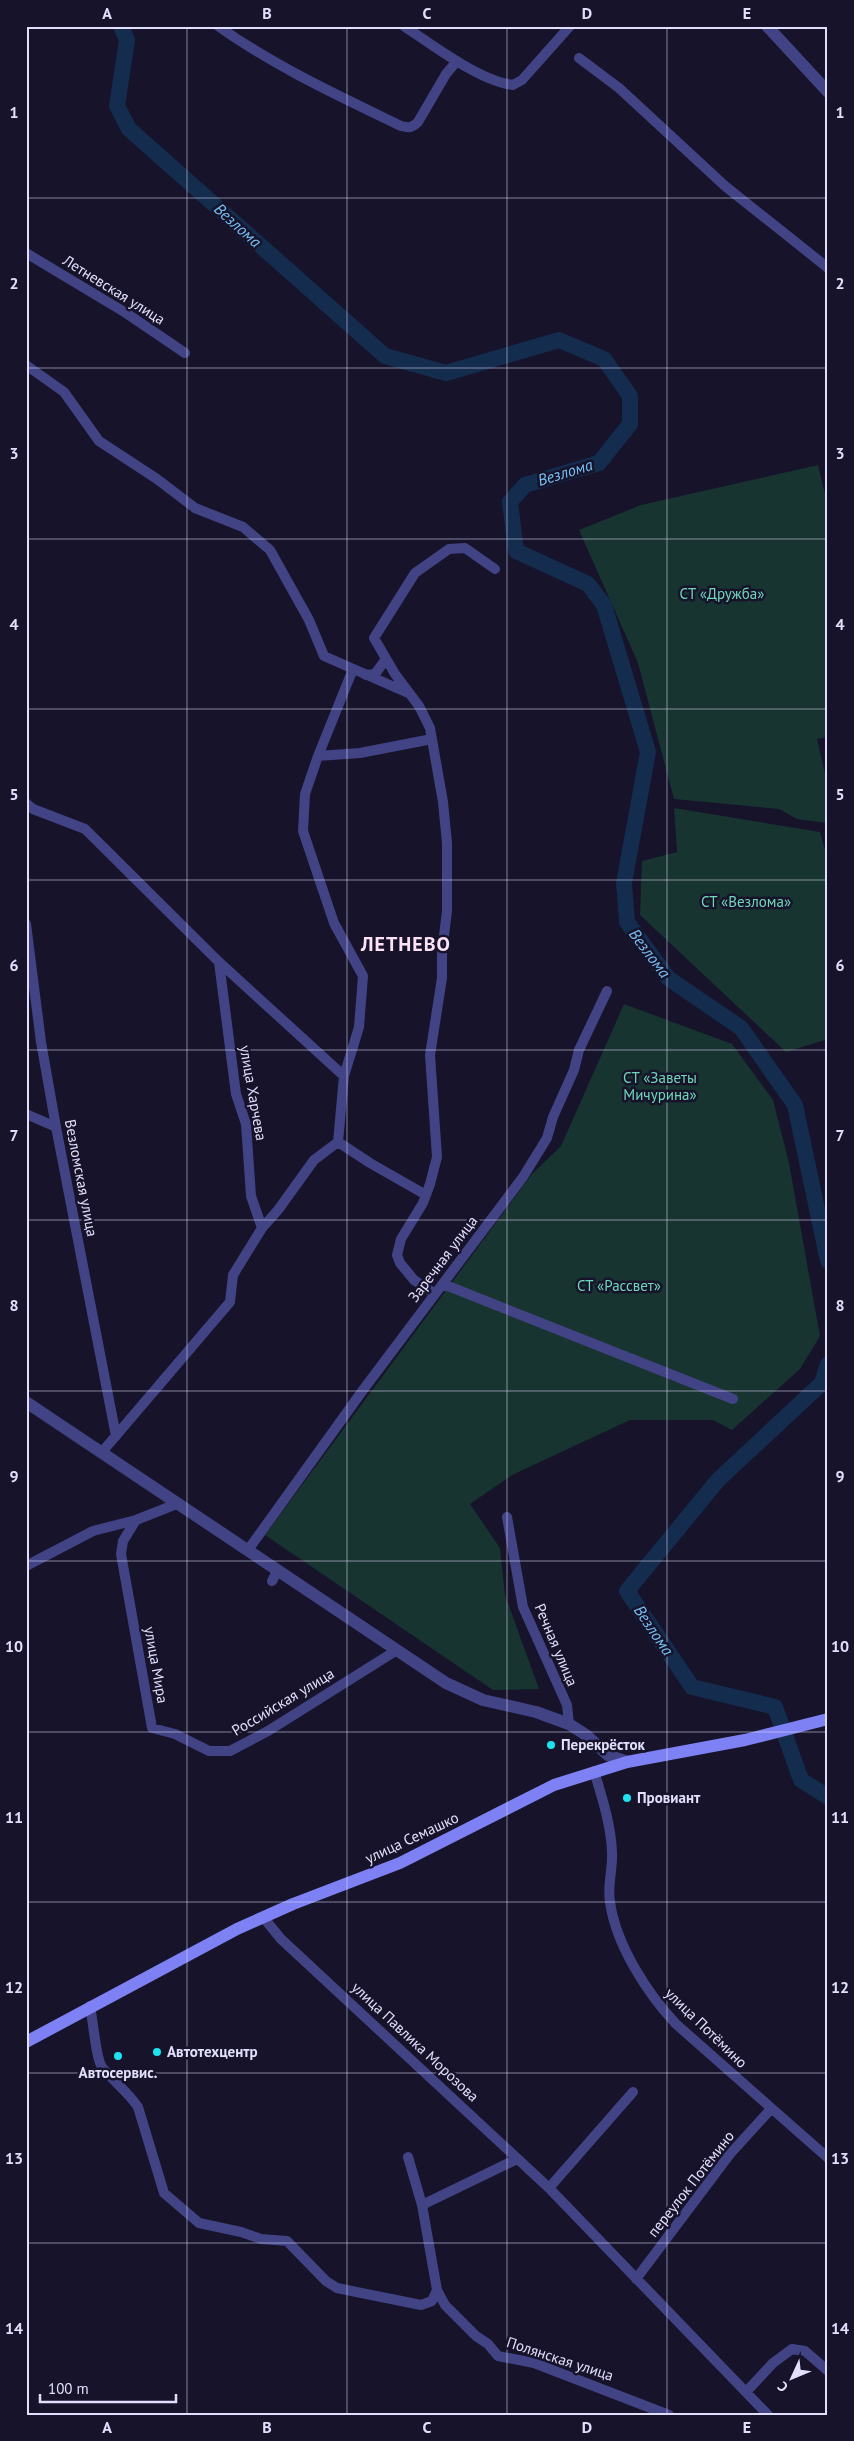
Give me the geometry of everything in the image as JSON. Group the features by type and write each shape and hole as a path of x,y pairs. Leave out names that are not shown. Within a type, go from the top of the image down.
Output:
{"main road":[{"name":"улица Семашко","path":"26,2042 205,1945 263,1917 400,1863 554,1785 627,1762 745,1740 828,1719"}],"street":[{"path":"218,26 246,46 393,122 409,128 418,122 446,74 457,60"},
{"path":"404,26 457,60 494,79 514,85 522,80 570,26"},
{"path":"767,26 828,92"},
{"path":"579,58 619,88 725,186 828,268"},
{"name":"Летневская улица","path":"26,253 126,313 185,352"},
{"path":"26,365 64,392 99,441 157,479 195,508 243,527 270,550 309,620 324,656 409,694"},
{"path":"435,1294 414,1280 400,1263 397,1255 401,1239 426,1195 437,1157 430,1056 442,978 448,870 443,802 432,739 424,714 409,694 374,638 415,573 449,549 465,548 495,569"},
{"path":"366,675 375,674 386,659"},
{"path":"102,1452 230,1302 232,1275 262,1228 278,1210 314,1160 338,1142 344,1076 359,1027 363,976 334,923 303,831 305,794 353,669"},
{"path":"318,756 360,753 432,739"},
{"path":"26,803 34,809 85,829 219,962 344,1076"},
{"name":"Везломская улица","path":"26,924 41,1042 116,1436"},
{"name":"улица Харчева","path":"219,962 236,1094 246,1124 251,1196 262,1228"},
{"name":"Заречная улица","path":"248,1550 523,1177 547,1138 553,1118 574,1070 579,1050 607,991"},
{"path":"26,1114 56,1127"},
{"path":"338,1142 370,1164 426,1195"},
{"path":"443,1284 733,1399"},
{"path":"26,1402 466,1694 536,1712 569,1724 586,1735 608,1755 627,1762"},
{"path":"26,1566 93,1531 136,1520 179,1503"},
{"name":"Речная улица","path":"507,1517 523,1607 567,1705 569,1724"},
{"name":"улица Мира","path":"136,1520 123,1541 121,1554 152,1728"},
{"path":"272,1582 278,1570"},
{"name":"Российская улица","path":"152,1728 175,1734 209,1752 230,1751 268,1731 397,1650"},
{"path":"594,1771 600,1749"},
{"name":"улица Потёмино","path":"594,1771 611,1837 610,1901 616,1924 639,1977 658,2004 676,2024 828,2158"},
{"name":"улица Павлика Морозова","path":"263,1917 281,1939 549,2188 747,2391 768,2415"},
{"path":"90,2006 96,2030 98,2059 102,2067 131,2097 138,2108 164,2193 200,2223 241,2232 260,2239 287,2241 326,2281 337,2288 413,2304 445,2305"},
{"path":"549,2188 633,2092"},
{"name":"переулок Потёмино","path":"636,2278 730,2154 771,2109"},
{"name":"Полянская улица","path":"408,2158 422,2205 437,2290 445,2305 498,2356 534,2363 669,2415"},
{"path":"422,2205 517,2159"},
{"path":"428,2304 437,2290"},
{"path":"747,2391 773,2363 792,2349 805,2351 828,2371"}],"green space":[{"name":"СТ «Дружба»","path":"818,465 828,506 828,737 817,739 828,786 826,823 797,819 779,809 674,799 638,663 579,530 641,505"},
{"name":"СТ «Везлома»","path":"674,808 820,832 828,860 828,1039 786,1052 640,915 642,861 677,852"},
{"name":"СТ «Рассвет»","path":"624,1004 732,1044 773,1100 789,1163 820,1336 800,1369 732,1430 713,1420 630,1420 512,1475 470,1504 500,1548 505,1595 539,1689 493,1690 265,1535 532,1174 561,1146"}],"waterway":[{"name":"Везлома","path":"121,26 127,40 117,106 129,129 385,356 446,373 559,340 604,359 630,396 630,424 599,463 525,485 510,502 516,551 588,584 604,605 648,752 624,883 627,922 668,978 741,1028 795,1105 828,1261"},
{"name":"Везлома","path":"828,1364 822,1383 718,1480 627,1591 692,1687 775,1707 801,1780 828,1797"}],"place":[{"name":"Перекрёсток","path":"551,1745"},
{"name":"Провиант","path":"627,1798"},
{"name":"Автотехцентр","path":"157,2052"},
{"name":"Автосервис.","path":"118,2056"}],"district":[{"name":"ЛЕТНЕВО","path":"406,944"}],"park label":[{"name":"СТ «Заветы Мичурина»","path":"660,1086"}]}
